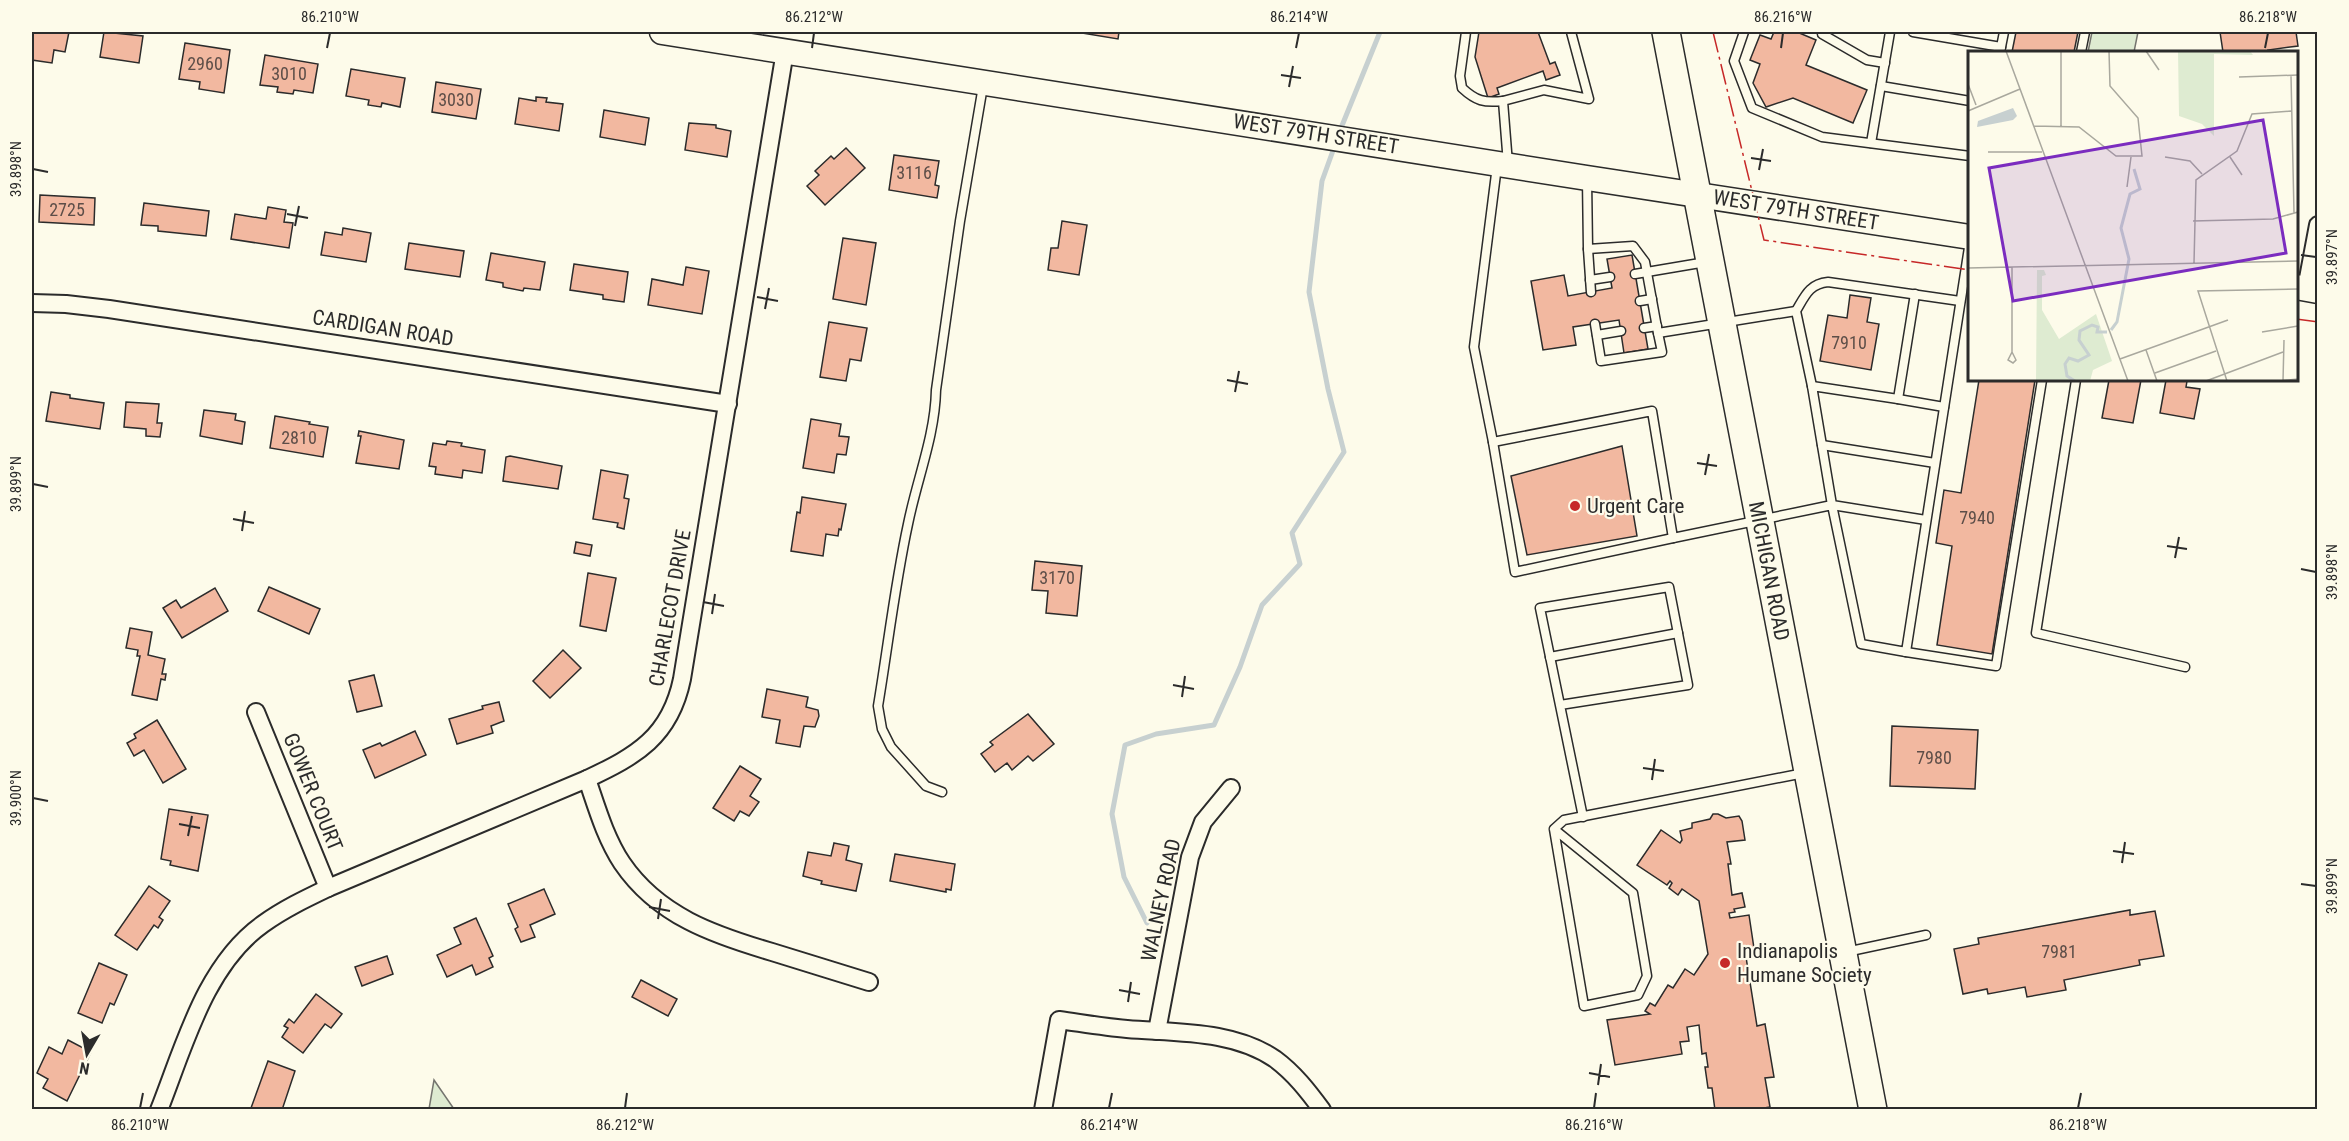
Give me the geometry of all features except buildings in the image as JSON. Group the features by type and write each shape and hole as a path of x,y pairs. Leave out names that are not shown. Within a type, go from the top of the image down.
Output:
{"main road":[{"name":"WEST 79TH STREET","path":"662,32 1968,237"},
{"name":"MICHIGAN ROAD","path":"1666,32 1873,1110"}],"street":[{"name":"CHARLECOT DRIVE","path":"159,1110 203,999 225,962 262,925 291,906 328,888 626,761 643,748 663,726 676,699 682,679 785,51"},
{"path":"2307,289 2318,225"},
{"name":"CARDIGAN ROAD","path":"32,303 109,309 728,404"},
{"name":"GOWER COURT","path":"256,712 328,888"},
{"path":"587,779 605,832 622,862 640,885 669,911 710,933 869,982"},
{"name":"WALNEY ROAD","path":"1157,1031 1190,857 1203,822 1232,788"},
{"path":"1043,1110 1059,1020 1222,1037 1258,1050 1288,1070 1322,1110"}],"lane":[{"path":"1466,32 1460,76 1462,88 1471,97 1485,103 1503,101 1544,90 1589,99 1571,32"},
{"path":"1744,32 1734,61 1752,108 1822,136 1968,156"},
{"path":"1822,32 1867,60 1885,63"},
{"path":"1871,143 1890,32"},
{"path":"1913,32 1955,35 2001,50 2004,32"},
{"path":"2081,51 2085,32"},
{"path":"942,792 926,786 891,747 882,729 878,706 907,527 936,416 936,390 960,222 984,82"},
{"path":"1881,86 1968,101"},
{"path":"1503,101 1502,164 1473,347 1493,442 1515,572 1759,519 1832,506 1926,520"},
{"path":"1587,178 1591,292"},
{"path":"1588,249 1633,246 1645,262 1662,352 1601,361 1595,324"},
{"path":"1906,652 1968,253"},
{"path":"1635,274 1709,262"},
{"path":"1590,280 1610,277"},
{"path":"1960,301 1828,282 1817,283 1811,288 1796,311 1812,386 1832,506 1861,644 1996,666 2042,381"},
{"path":"1898,399 1914,294"},
{"path":"1640,301 1652,299"},
{"path":"1644,328 1657,329 1721,322 1796,311"},
{"path":"1597,335 1621,331"},
{"path":"2076,381 2036,633 2185,667"},
{"path":"1812,386 1944,408"},
{"path":"1493,442 1652,411 1673,538"},
{"path":"1822,445 1935,463"},
{"path":"1560,705 1688,685 1669,587 1540,608 1583,817"},
{"path":"1550,657 1678,633"},
{"path":"1554,829 1564,820 1808,773"},
{"path":"1554,829 1633,893 1647,976 1638,995 1584,1006 1554,829"},
{"path":"1842,953 1926,935"}],"green space":[{"path":"2092,32 2138,32 2134,51 2088,51"},
{"path":"434,1080 454,1109 429,1109"}],"waterway":[{"path":"1339,133 1380,32"},
{"path":"1147,923 1124,877 1112,814 1125,745 1156,734 1214,725 1240,667 1262,605 1300,564 1292,533 1344,452 1328,389 1309,292 1322,181 1335,145"}],"power":[{"path":"1713,32 1764,240 1968,270"},
{"path":"2298,319 2318,322"}],"place":[{"name":"Urgent Care","path":"1575,506"},
{"name":"Indianapolis Humane Society","path":"1725,963"}]}
